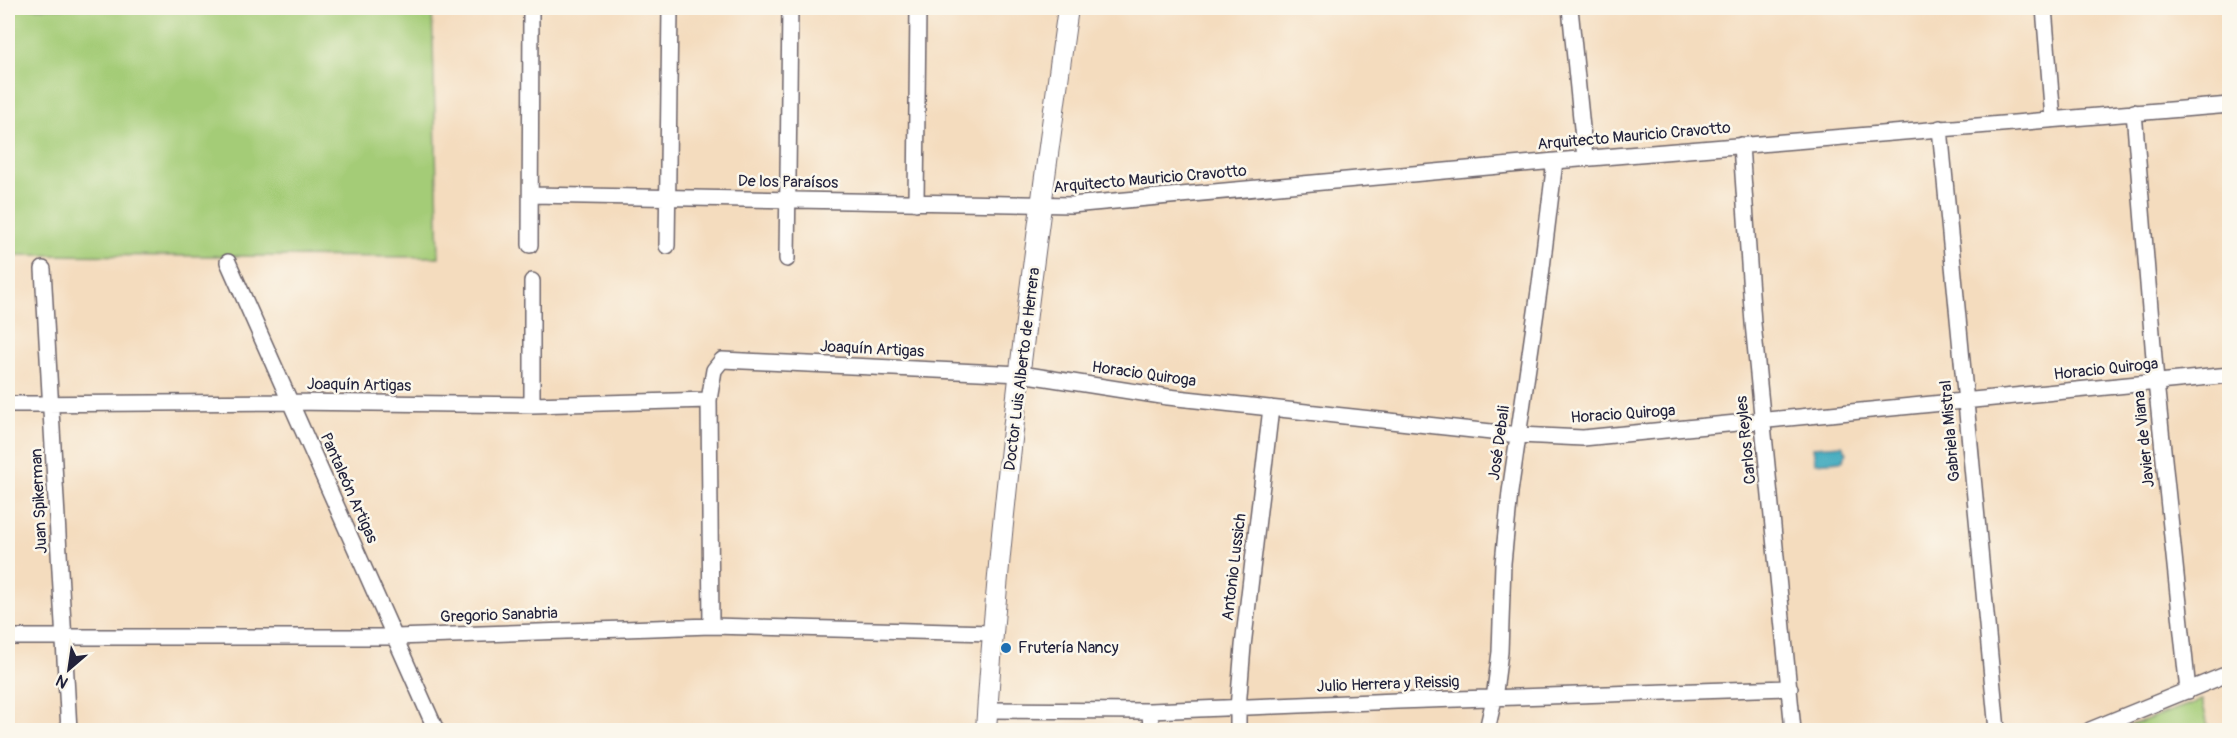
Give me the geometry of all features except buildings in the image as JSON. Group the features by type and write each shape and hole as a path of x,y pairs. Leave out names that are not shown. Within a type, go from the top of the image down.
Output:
{"street":[{"path":"530,245 531,8"},
{"path":"667,246 670,8"},
{"path":"787,259 790,8"},
{"path":"916,203 918,8"},
{"name":"Doctor Luis Alberto de Herrera","path":"986,730 992,633 1021,374 1068,8"},
{"path":"1570,8 1585,159"},
{"path":"2044,8 2053,119"},
{"name":"Arquitecto Mauricio Cravotto","path":"1042,206 1071,206 1555,161 2229,105"},
{"name":"Javier de Viana","path":"2134,112 2156,382 2188,691"},
{"name":"Gabriela Mistral","path":"1941,128 1997,730"},
{"name":"Carlos Reyles","path":"1741,145 1762,420 1790,688 1792,730"},
{"name":"José Debali","path":"1487,730 1494,699 1500,652 1503,563 1518,435 1555,161"},
{"name":"De los Paraísos","path":"532,195 1042,206"},
{"name":"Pantaleón Artigas","path":"228,262 436,730"},
{"name":"Juan Spikerman","path":"43,269 69,730"},
{"path":"532,280 532,405"},
{"name":"Joaquín Artigas","path":"8,404 290,402 532,405 709,400 714,370 722,360 1021,374"},
{"name":"Horacio Quiroga","path":"1021,374 1168,397 1518,435 1583,438 2229,375"},
{"path":"709,400 711,626"},
{"name":"Antonio Lussich","path":"1238,730 1238,708 1271,408"},
{"name":"Gregorio Sanabria","path":"8,637 396,637 711,626 992,633"},
{"path":"2090,730 2229,673"},
{"name":"Julio Herrera y Reissig","path":"987,710 1150,711 1397,700 1494,699 1790,688"},
{"path":"1150,711 1151,730"}],"green space":[{"path":"8,8 432,8 439,257 8,255"},
{"path":"2202,700 2209,730 2117,730"}],"water":[{"path":"1842,445 1847,453 1842,461 1815,463 1813,447"}],"place":[{"name":"Frutería Nancy","path":"1006,648"}]}
